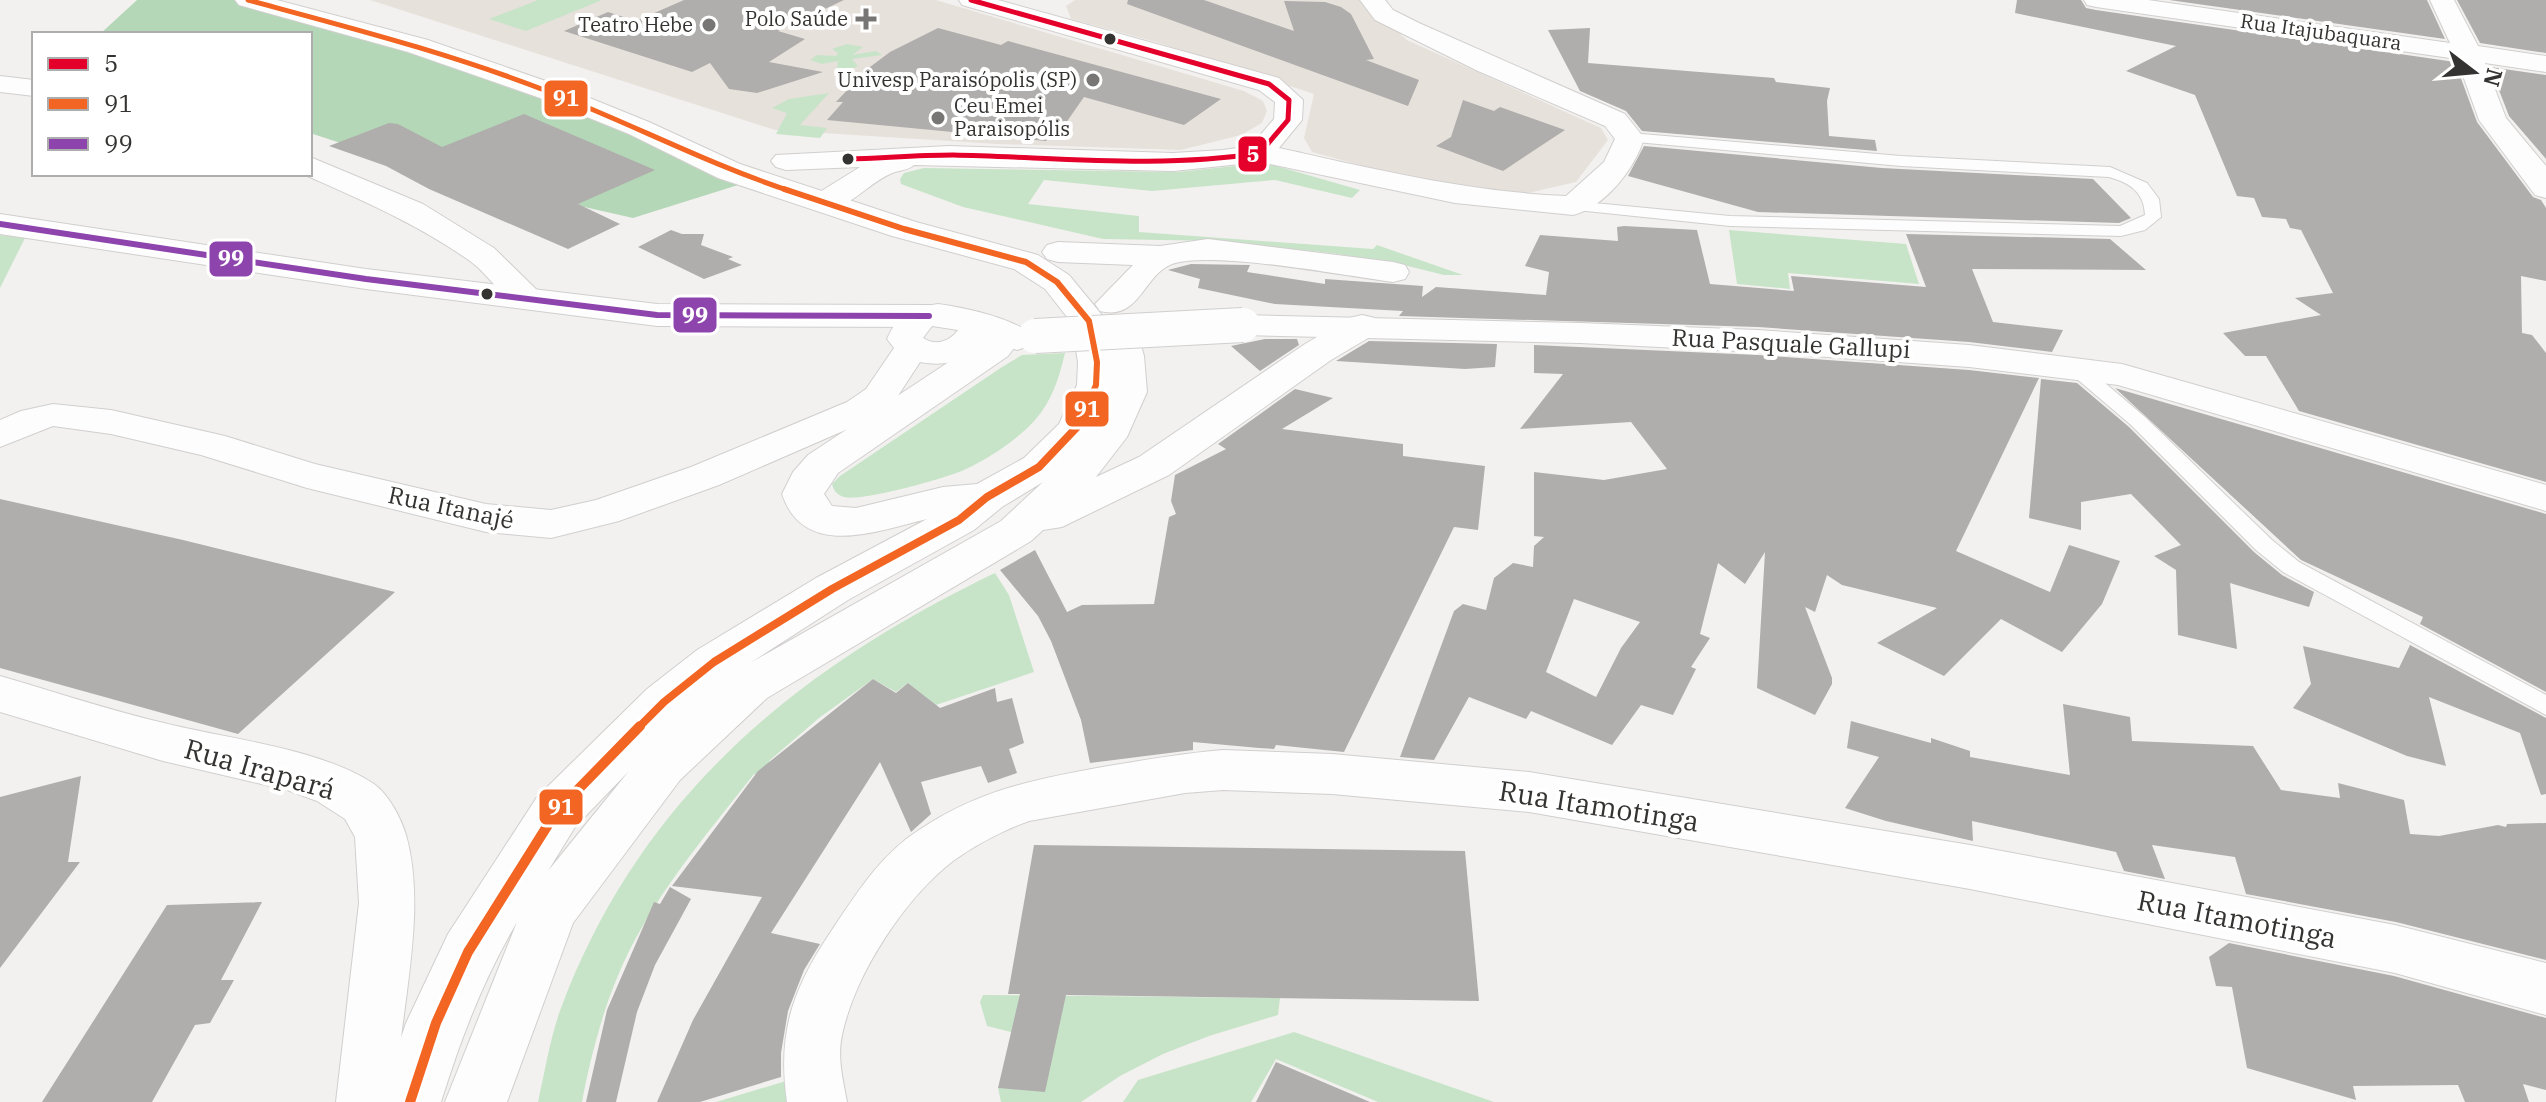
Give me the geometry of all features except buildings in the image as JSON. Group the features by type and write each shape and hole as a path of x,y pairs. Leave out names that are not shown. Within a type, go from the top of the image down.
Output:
{"main road":[{"path":"254,0 418,46 535,87 639,128 729,171 897,203 1021,236 1058,252 1087,272 1112,304 1125,356 1128,392 1107,437 1070,481 1002,514 750,685 662,766 550,911 476,1102"},
{"path":"319,0 679,119 786,161 915,232 1026,262 1057,282 1089,321 1098,374 1086,412 1074,432 1039,467 1002,514"},
{"path":"0,224 366,279 657,315 805,318 925,340"},
{"path":"410,1102 436,1023 468,952 556,812 664,702 714,662 832,589 959,520 1002,514 1154,466 1318,352 1362,326"},
{"path":"1002,514 943,501 856,522 821,519 808,508 803,494 808,482 823,464 1005,336"}],"street":[{"path":"974,1 1039,0"},
{"path":"786,161 949,155 1173,162 1260,153 1449,194 1529,205 1573,206 1614,170 1630,138 1615,120 1384,15 1372,0"},
{"name":"Rua Itajubaquara","path":"2096,0 2546,64"},
{"path":"2442,0 2468,53 2493,120 2530,164 2546,189"},
{"path":"974,1 1057,12 1269,84 1289,100 1288,120 1260,153"},
{"path":"0,84 32,88"},
{"path":"841,194 879,168 949,155"},
{"path":"312,167 412,211 483,255 527,297"},
{"path":"1058,252 1160,256 1208,249 1393,272"},
{"path":"1112,304 1160,256"},
{"name":"Rua Pasquale Gallupi","path":"925,340 1243,325 1362,326 1758,341 1969,356 2155,382 2367,448 2546,498"},
{"name":"Rua Itanajé","path":"0,435 34,419 53,415 111,422 211,445 307,475 486,518 551,524 605,511 705,476 860,410 879,397 925,340"},
{"name":"Rua Irapará","path":"0,694 162,742 304,776 357,799 381,833 386,886 382,971 370,1023 366,1102"},
{"name":"Rua Itamotinga","path":"815,1096 812,1037 832,977 886,893 935,846 993,813 1025,801 1223,770 1332,774 1545,795 1970,867 2380,946 2546,989"}],"lane":[{"path":"1573,206 1730,221 2121,231 2139,226 2153,217 2154,205 2148,193 2131,180 2110,172 1901,161 1630,138"},
{"path":"2077,369 2138,421 2264,545 2291,567 2546,706"}],"shaded area":[{"path":"370,0 936,0 1244,91 1263,101 1267,111 1262,123 1241,135 1181,150 997,144 775,130"},
{"path":"1075,0 1361,0 1407,40 1601,128 1608,140 1576,182 1528,193 1499,194 1382,171 1312,152 1304,138 1314,94 1156,42 1071,19 1066,6"}],"green space":[{"path":"137,0 263,0 668,138 738,185 633,218 429,172 312,134 312,32 102,32"},
{"path":"538,0 602,0 526,31 489,19"},
{"path":"847,44 863,47 852,55 876,51 882,55 852,59 858,66 847,71 837,69 838,61 822,64 810,60 817,55 836,56 838,53 832,49"},
{"path":"829,93 800,125 827,128 820,138 776,134 787,113 772,108 789,99"},
{"path":"1273,165 1360,190 1352,198 1275,180 1152,191 1044,180 1028,204 1139,216 1139,232 1373,249 1377,245 1463,275 1444,275 1392,262 1330,253 1220,241 1103,239 963,207 901,184 900,179 904,173 924,168 1177,172"},
{"path":"1729,230 1906,244 1919,284 1788,273 1790,289 1737,284"},
{"path":"0,235 25,238 0,288"},
{"path":"1065,353 1054,389 1041,413 1019,435 992,454 954,474 885,493 854,498 835,491 832,484 840,476 1022,355"},
{"path":"995,573 1009,595 1034,672 936,705 908,683 896,692 873,679 819,718 769,761 775,766 765,777 754,774 678,872 644,923 611,992 582,1102 538,1102 557,1019 594,933 634,864 681,803 733,747 791,697 855,651 923,610"},
{"path":"983,995 1280,998 1278,1015 1163,1054 1120,1076 1081,1102 1001,1102 998,1088 1044,1090 1011,1032 987,1026 980,1002"},
{"path":"1294,1032 1494,1102 1378,1102 1276,1059 1251,1102 1123,1102 1138,1080"},
{"path":"786,1081 787,1102 716,1102"}],"transit line":[{"name":"91","path":"248,0 418,46 550,92 639,128 729,171 904,229 1026,262 1057,282 1089,321 1097,362 1096,385 1086,412 1074,432 1039,467 987,497 959,520 832,589 714,662 664,702 556,812 468,952 436,1023 410,1102"},
{"name":"5","path":"848,159 949,155 1173,162 1223,159 1260,153 1288,120 1289,100 1269,84 971,0"},
{"name":"99","path":"0,224 366,279 657,315 929,316"}],"place":[{"name":"Polo Saúde","path":"866,19"},
{"name":"Teatro Hebe","path":"709,25"},
{"name":"Univesp Paraisópolis (SP)","path":"1093,80"},
{"name":"Ceu Emei Paraisopólis","path":"938,118"}]}
